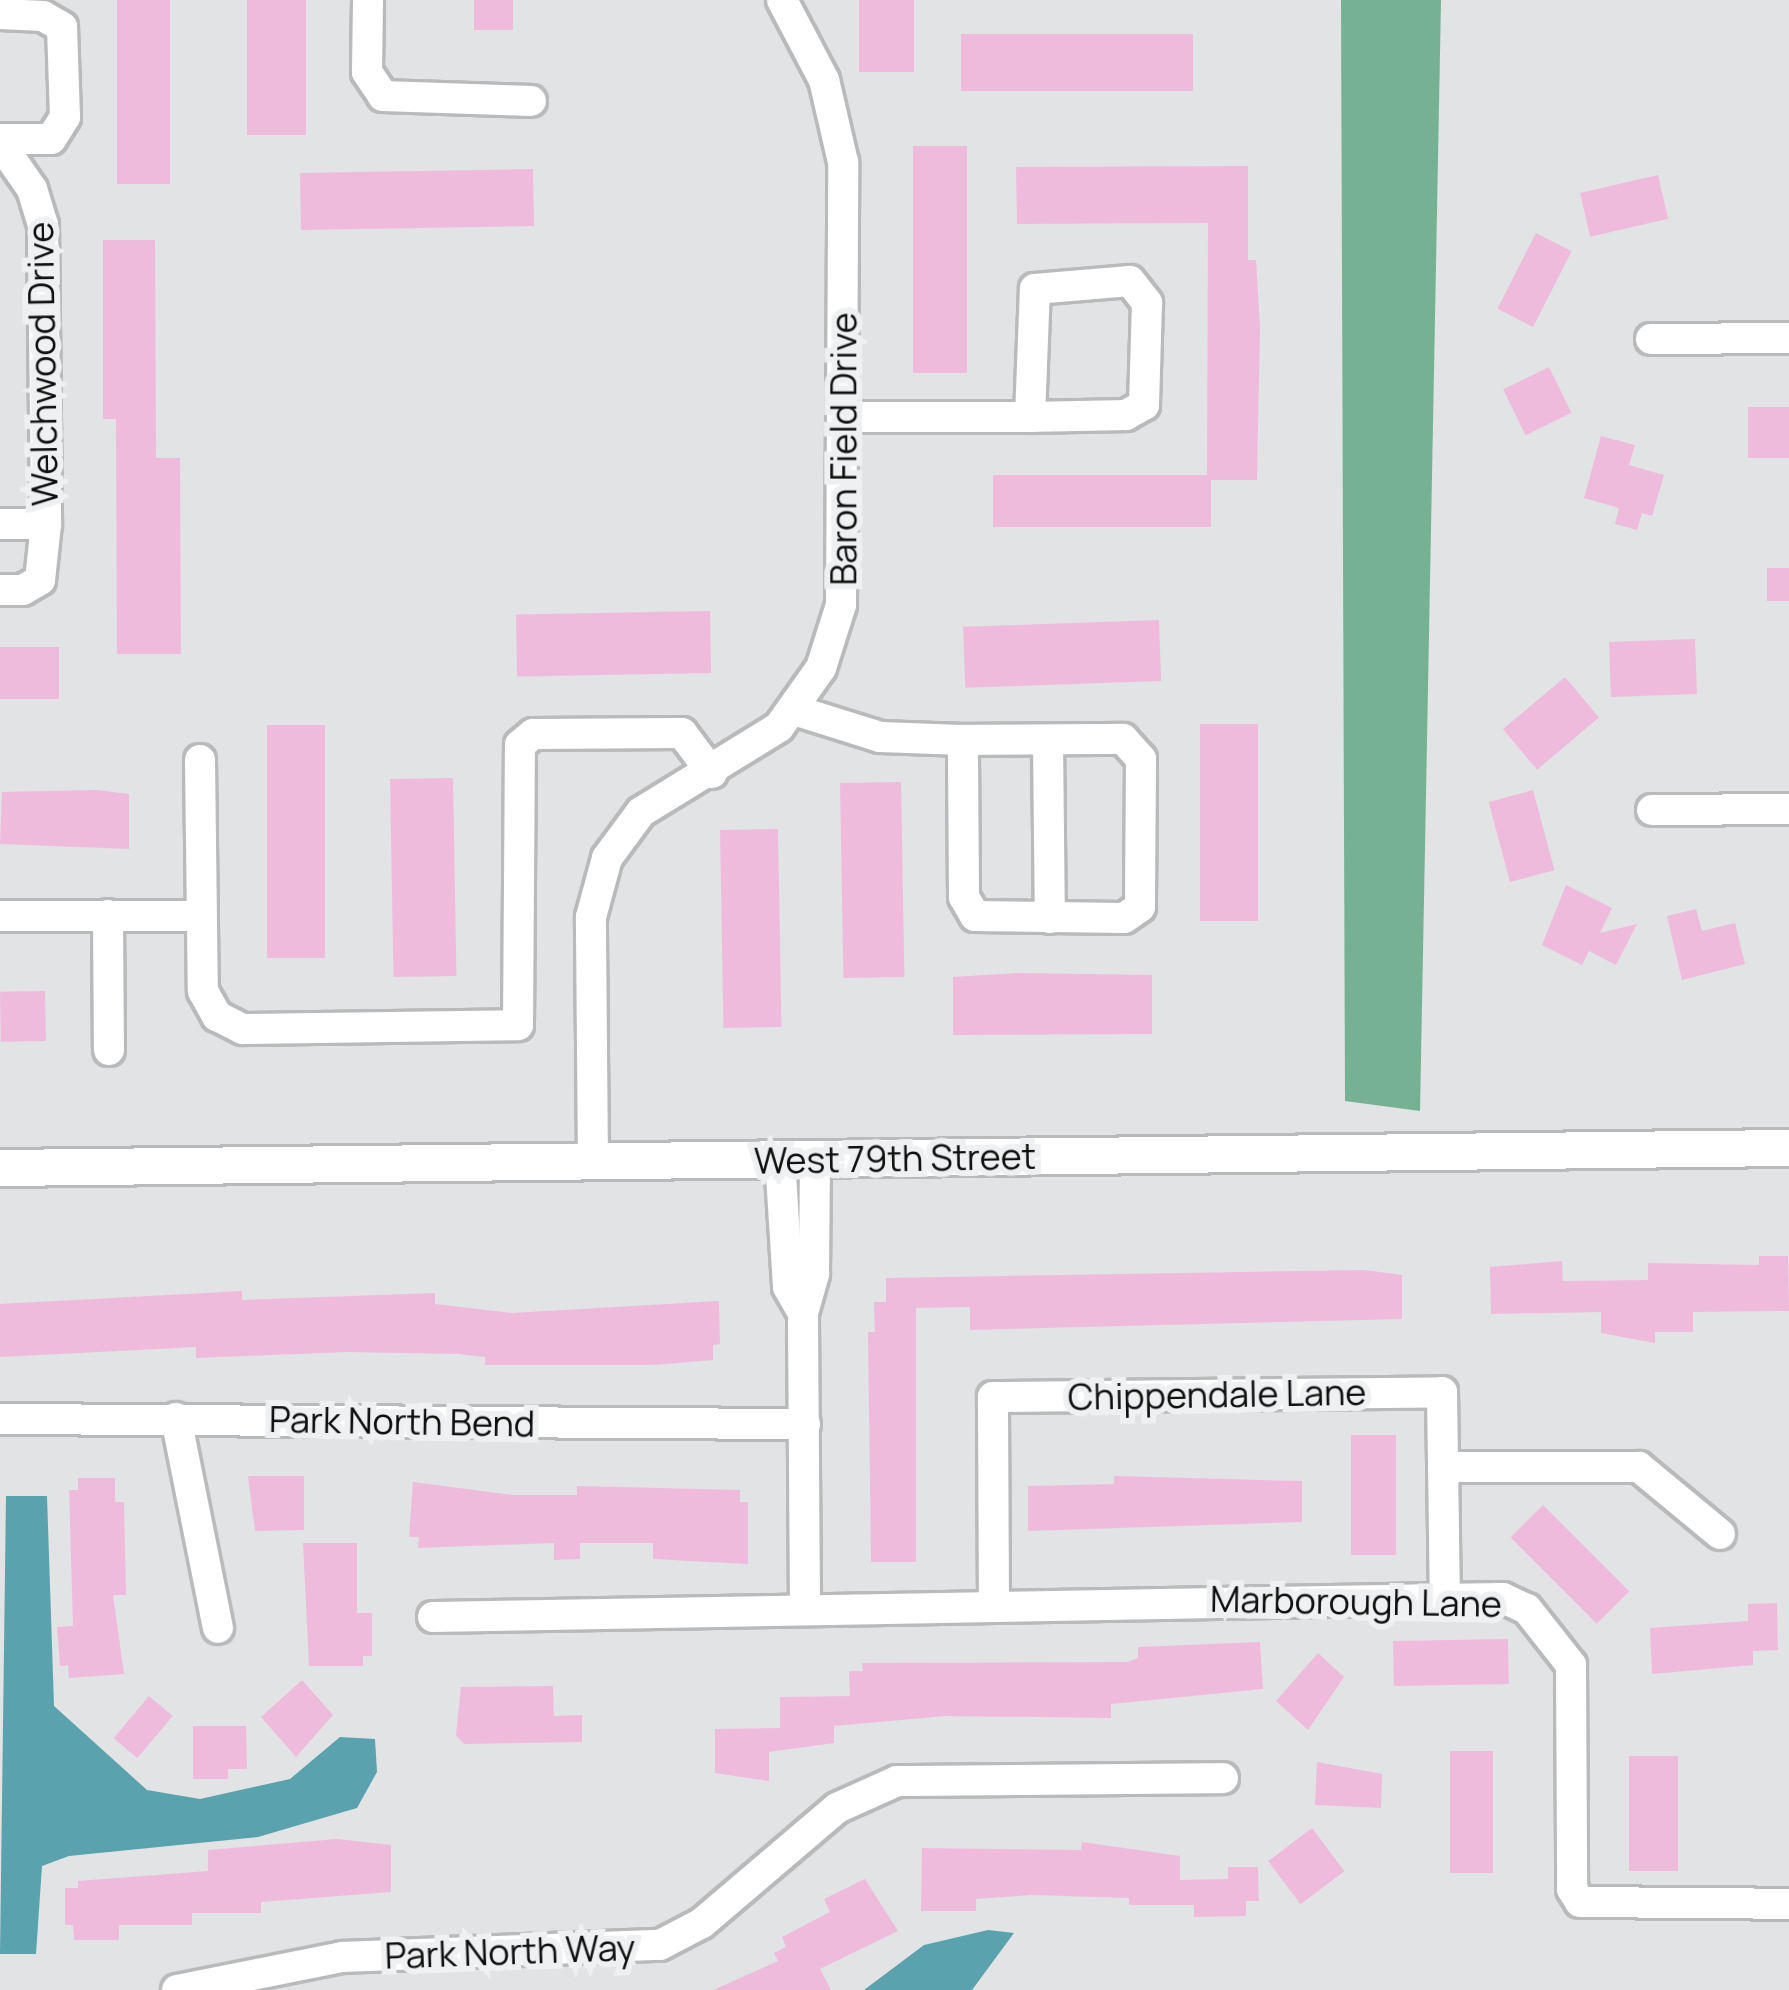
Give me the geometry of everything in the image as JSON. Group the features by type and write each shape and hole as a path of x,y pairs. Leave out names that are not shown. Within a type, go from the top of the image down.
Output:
{"main road":[{"name":"West 79th Street","path":"0,1168 1789,1148"}],"street":[{"path":"368,0 367,71 382,96 531,101"},
{"name":"Baron Field Drive","path":"593,1162 597,882 641,812 712,773 794,710 821,668 842,605 843,161 824,80 782,0"},
{"path":"0,14 43,16 62,26 65,117 51,139 0,141"},
{"name":"Welchwood Drive","path":"0,141 27,178 43,225 46,524 40,580 23,590 0,590"},
{"path":"843,417 1030,417 1139,411 1148,393 1148,303 1138,285 1045,282 1035,289 1030,417"},
{"path":"1651,339 1789,338"},
{"name":"Welchwood Drive","path":"0,524 46,524"},
{"path":"794,710 880,737 1130,742 1140,755 1139,907 1124,918 983,919 967,908 963,740"},
{"path":"200,760 203,991 229,1024 518,1025 520,745 532,734 682,733 712,773"},
{"path":"1048,740 1050,918"},
{"path":"1652,810 1789,809"},
{"path":"108,915 110,1050"},
{"path":"0,916 201,916"},
{"path":"797,1159 814,1274 803,1313 805,1607"},
{"name":"Chippendale Lane","path":"994,1602 993,1397 1442,1392 1445,1596"},
{"path":"176,1418 218,1628"},
{"name":"Park North Bend","path":"0,1419 805,1424"},
{"path":"1443,1467 1640,1467 1720,1534"},
{"name":"Marborough Lane","path":"433,1617 1445,1596 1522,1604 1567,1653 1572,1889 1580,1902 1789,1904"},
{"name":"Park North Way","path":"177,1990 364,1955 660,1945 702,1923 849,1799 897,1780 1223,1778"}],"green space":[{"path":"1341,0 1441,0 1420,1111 1345,1101"}],"water":[{"path":"6,1496 47,1496 54,1706 147,1790 200,1799 290,1779 340,1737 375,1739 377,1772 357,1808 258,1837 69,1856 42,1866 36,1954 0,1954"},
{"path":"988,1930 1014,1933 972,1990 864,1990 924,1945"}],"building":[{"path":"117,0 170,0 170,184 117,184"},
{"path":"247,0 306,0 306,135 247,135"},
{"path":"474,0 513,0 513,30 474,30"},
{"path":"859,0 914,0 914,72 859,72"},
{"path":"961,34 1193,34 1193,91 961,91"},
{"path":"913,146 967,146 967,373 913,373"},
{"path":"1248,166 1248,260 1256,260 1260,327 1257,480 1211,480 1211,527 993,527 993,475 1207,475 1208,223 1017,224 1016,167"},
{"path":"533,169 534,226 301,230 300,173"},
{"path":"1658,175 1668,219 1590,237 1580,193"},
{"path":"1536,233 1572,251 1533,327 1497,309"},
{"path":"103,240 155,240 156,458 180,458 181,654 117,654 116,419 103,419"},
{"path":"1549,367 1571,413 1526,435 1503,389"},
{"path":"1748,407 1789,407 1789,458 1748,458"},
{"path":"1601,436 1635,445 1629,465 1664,475 1652,516 1642,513 1637,530 1615,524 1619,508 1584,498"},
{"path":"1767,568 1789,568 1789,601 1767,601"},
{"path":"710,611 711,673 517,676 516,614"},
{"path":"1159,620 1161,681 965,688 963,627"},
{"path":"1695,639 1697,694 1611,697 1609,642"},
{"path":"0,647 59,647 59,699 0,699"},
{"path":"1565,677 1599,718 1537,770 1503,729"},
{"path":"1200,724 1258,724 1258,921 1200,921"},
{"path":"267,725 325,725 325,958 267,958"},
{"path":"453,778 456,976 393,977 390,779"},
{"path":"901,782 904,977 843,978 840,783"},
{"path":"1533,790 1554,870 1510,882 1489,802"},
{"path":"2,792 129,794 129,849 0,844"},
{"path":"778,829 781,1027 723,1028 720,830"},
{"path":"1566,885 1612,908 1600,933 1637,924 1616,965 1589,951 1582,965 1542,945"},
{"path":"1696,909 1702,931 1735,923 1745,964 1682,980 1667,916"},
{"path":"1152,975 1152,1034 953,1035 953,977"},
{"path":"45,991 46,1041 1,1042 0,992"},
{"path":"1759,1256 1788,1256 1789,1311 1693,1312 1693,1332 1655,1332 1655,1343 1601,1333 1601,1312 1491,1314 1490,1267 1562,1261 1563,1281 1648,1280 1648,1263 1759,1265"},
{"path":"1364,1270 1402,1275 1402,1319 970,1330 970,1307 916,1308 916,1562 871,1562 868,1332 875,1332 874,1302 886,1302 886,1278"},
{"path":"242,1291 242,1300 435,1293 435,1304 512,1313 719,1301 720,1344 713,1345 713,1360 652,1365 485,1365 485,1357 459,1354 347,1352 196,1358 196,1347 0,1357 0,1304"},
{"path":"1351,1435 1396,1435 1396,1555 1351,1555"},
{"path":"248,1476 304,1476 304,1530 255,1531"},
{"path":"1114,1476 1302,1481 1302,1522 1028,1531 1028,1486 1114,1484"},
{"path":"78,1478 115,1478 115,1502 124,1502 126,1595 113,1595 124,1674 69,1678 68,1665 60,1666 57,1627 73,1626 69,1490 78,1490"},
{"path":"413,1482 512,1495 577,1495 577,1486 740,1490 740,1502 748,1502 748,1564 653,1559 653,1543 580,1543 580,1559 554,1560 554,1543 418,1548 419,1537 409,1537"},
{"path":"1543,1505 1629,1591 1597,1624 1510,1538"},
{"path":"303,1543 357,1543 357,1613 372,1613 372,1656 363,1656 363,1666 309,1666"},
{"path":"1777,1603 1778,1650 1753,1651 1753,1665 1652,1674 1650,1628 1748,1621 1748,1604"},
{"path":"1508,1639 1509,1684 1394,1686 1393,1641"},
{"path":"1260,1642 1263,1689 1111,1704 1111,1718 945,1716 834,1726 834,1743 769,1752 769,1781 715,1773 715,1729 780,1728 780,1697 850,1696 849,1671 863,1671 862,1663 1128,1662 1138,1658 1138,1647"},
{"path":"1318,1653 1344,1677 1308,1730 1276,1701"},
{"path":"302,1680 333,1715 296,1757 261,1717"},
{"path":"553,1686 554,1716 582,1715 582,1742 464,1744 456,1735 461,1687"},
{"path":"149,1696 173,1716 137,1758 114,1738"},
{"path":"193,1726 246,1726 247,1769 228,1769 228,1779 193,1779"},
{"path":"1450,1751 1493,1751 1493,1873 1450,1873"},
{"path":"1629,1756 1678,1756 1678,1871 1629,1871"},
{"path":"1317,1762 1382,1774 1381,1808 1315,1805"},
{"path":"1312,1828 1344,1871 1301,1904 1268,1861"},
{"path":"337,1839 391,1845 391,1892 261,1902 261,1913 192,1913 192,1925 119,1925 119,1940 74,1940 73,1925 65,1925 65,1888 78,1888 78,1881 208,1871 208,1850"},
{"path":"1082,1842 1180,1856 1180,1880 1228,1879 1228,1867 1258,1867 1259,1901 1246,1901 1246,1916 1194,1917 1194,1905 1129,1905 1129,1898 1031,1895 976,1899 976,1911 921,1911 922,1848 1081,1850"},
{"path":"865,1879 898,1931 820,1969 831,1990 713,1990 778,1961 774,1953 786,1947 782,1937 830,1912 824,1899"}]}
